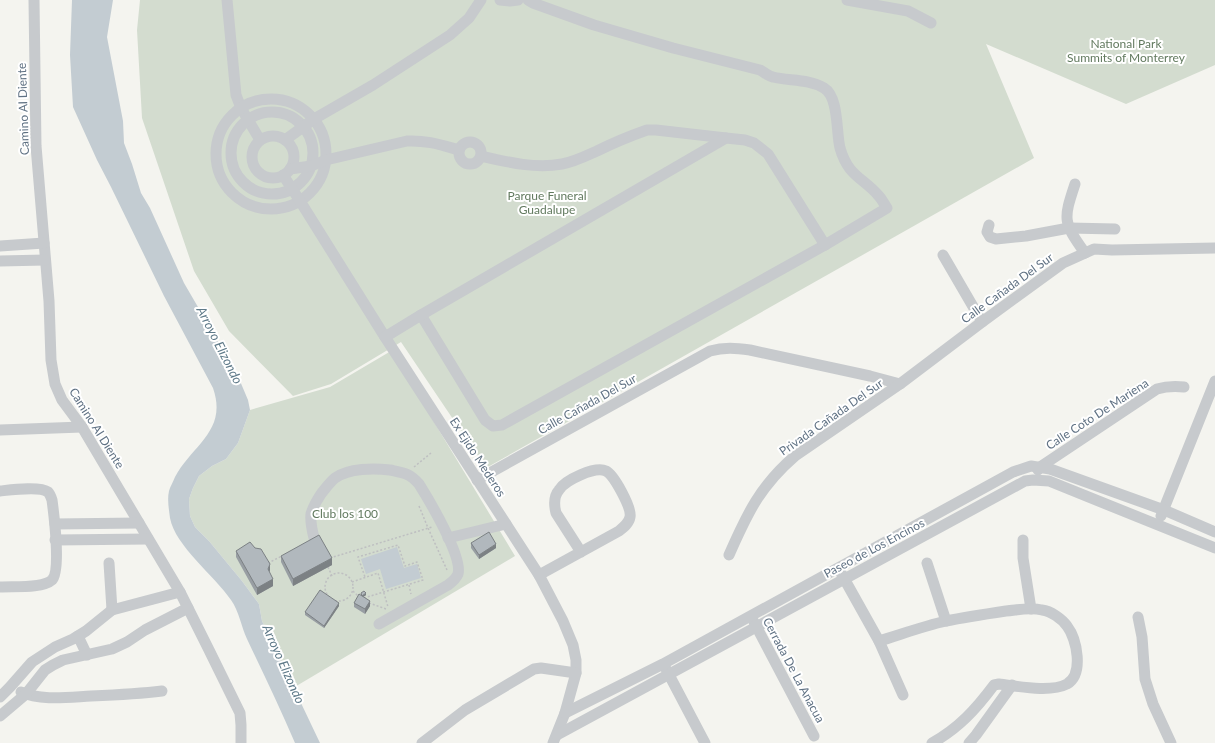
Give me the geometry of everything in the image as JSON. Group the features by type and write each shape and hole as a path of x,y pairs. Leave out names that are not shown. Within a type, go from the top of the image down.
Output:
{"street":[{"name":"Camino Al Diente","path":"34,0 36,146 53,371 56,384 62,400 82,427 180,592 240,713 241,743"},
{"path":"227,0 236,95 241,108 260,140"},
{"path":"285,140 314,119 372,85 450,35 469,18 482,0"},
{"path":"500,0 518,0"},
{"path":"421,314 485,420 497,426 502,425 825,245 887,208 878,195 853,174 844,160 840,147 834,104 830,94 825,88 816,84 771,77 760,70 673,48 594,25 528,0"},
{"path":"847,0 908,11 931,22"},
{"path":"272,98 288,101 302,108 314,119 322,131 326,145 326,160 322,176 313,190 300,201 284,208 267,210 251,206 236,197 224,184 218,168 216,151 219,134 228,119 241,108 255,101 272,98"},
{"path":"270,112 293,118 303,127 310,138 313,152 311,166 307,175 292,189 282,193 259,193 249,188 234,171 231,160 231,149 234,138 240,128 248,120 258,115 270,112"},
{"path":"286,172 293,161 294,153 291,146 279,136 272,135 260,140 252,151 253,165 262,175 269,178 276,178 286,172 311,166 326,160 407,141 431,142 459,150 464,144 469,142 479,147 481,156 508,162 549,166 577,160 648,130 746,140 754,143 768,154 825,245"},
{"path":"385,337 421,314 726,138"},
{"name":"Ex Ejido Mederos","path":"286,172 292,189 385,337 539,575 563,621 573,645 576,660 576,673 556,739"},
{"path":"1075,184 1067,208 1066,222 1072,235 1085,253"},
{"path":"989,224 987,232 990,237 996,239 1026,236 1069,228 1116,229"},
{"path":"0,246 44,243"},
{"name":"Calle Cañada Del Sur","path":"477,480 710,351 721,348 750,350 900,384 1047,274 1063,263 1094,249 1215,248"},
{"path":"943,255 982,322"},
{"path":"0,261 45,260"},
{"path":"1158,525 1215,381"},
{"name":"Privada Cañada Del Sur","path":"729,555 750,510 781,468 795,456 900,384"},
{"name":"Calle Coto De Mariena","path":"1033,480 1040,467 1158,389 1174,386 1184,387"},
{"path":"0,430 82,427"},
{"name":"Paseo de Los Encinos","path":"565,713 663,664 1013,472 1031,466 1040,467 1164,510 1215,532"},
{"path":"314,538 311,524 312,513 321,495 336,478 353,470 380,469 407,473 419,484 441,524 458,561 458,574 453,581 438,591 379,624"},
{"path":"539,575 581,552 619,531 630,519 631,514 629,508 611,476 605,471 594,470 587,472 567,482 558,490 554,501 556,513 581,552"},
{"name":"Paseo de Los Encinos","path":"556,739 756,627 1025,482 1033,480 1049,481 1059,484 1215,548"},
{"path":"0,490 36,489 44,490 48,493 52,500 55,524 57,568 52,580 46,583 37,586 0,587"},
{"path":"55,524 139,523"},
{"path":"448,538 506,524"},
{"path":"55,540 148,539"},
{"path":"1023,540 1023,558 1030,609"},
{"path":"109,563 112,610"},
{"path":"927,563 946,621"},
{"path":"838,567 879,641 903,695"},
{"path":"0,697 37,658 55,647 86,632 112,610 180,592"},
{"path":"0,716 26,694 45,670 53,665 63,660 112,649 188,608"},
{"path":"879,641 946,621 993,613 1030,609 1044,610 1057,616 1067,625 1075,641 1078,663 1076,674 1072,680 1057,688 994,685 964,721 954,730 932,743"},
{"name":"Cerrada De La Anacua","path":"750,616 814,736"},
{"path":"1138,617 1142,637 1145,679 1153,704 1171,743"},
{"path":"78,636 87,655"},
{"path":"663,664 705,743"},
{"path":"422,743 465,710 534,669 541,668 576,673"},
{"path":"968,743 976,735 1012,685"},
{"path":"10,687 26,694 61,698 140,694 162,691"}],"path":[{"path":"407,473 432,453"},
{"path":"417,501 449,574"},
{"path":"328,558 441,524"},
{"path":"363,599 423,580 417,562 405,566 398,545 358,558 365,578"},
{"path":"266,564 286,553"},
{"path":"328,567 332,576"},
{"path":"352,582 378,573 389,610 371,604 353,591"},
{"path":"336,574 346,575 352,582 353,591 348,598 344,600 339,601 331,598 326,591 328,579 336,574"},
{"path":"408,585 412,596"}],"green space":[{"name":"Parque Funeral Guadalupe","path":"140,0 1215,0 1215,65 1126,104 986,44 1034,158 486,468 401,342 331,384 293,396 229,331 194,271 142,118 137,30"},
{"name":"Club los 100","path":"391,351 515,556 293,688 262,621 259,604 209,541 195,527 190,516 189,499 199,476 212,466 226,459 238,443 250,410 330,387"}],"water":[{"name":"Arroyo Elizondo","path":"72,0 113,0 107,37 123,121 124,143 141,193 150,208 184,283 237,374 248,400 250,410 238,443 226,459 212,466 199,476 189,499 190,516 195,527 209,541 259,604 262,621 320,743 295,743 247,639 234,604 187,550 173,529 169,508 169,489 182,466 206,437 212,427 216,416 216,403 213,388 164,296 97,160 73,107 70,55"},
{"path":"397,547 404,568 417,564 421,578 386,589 380,569 366,574 361,559"}],"building":[{"path":"489,532 496,544 479,555 471,543"},
{"path":"319,535 332,558 293,579 281,556"},
{"path":"250,542 255,548 261,549 270,564 268,569 273,579 257,588 236,551"},
{"path":"320,590 339,603 324,626 305,612"},
{"path":"364,591 366,593 362,596 361,593"},
{"path":"359,594 370,601 365,609 354,603"}],"park label":[{"name":"National Park Summits of Monterrey","path":"1126,50"}]}
